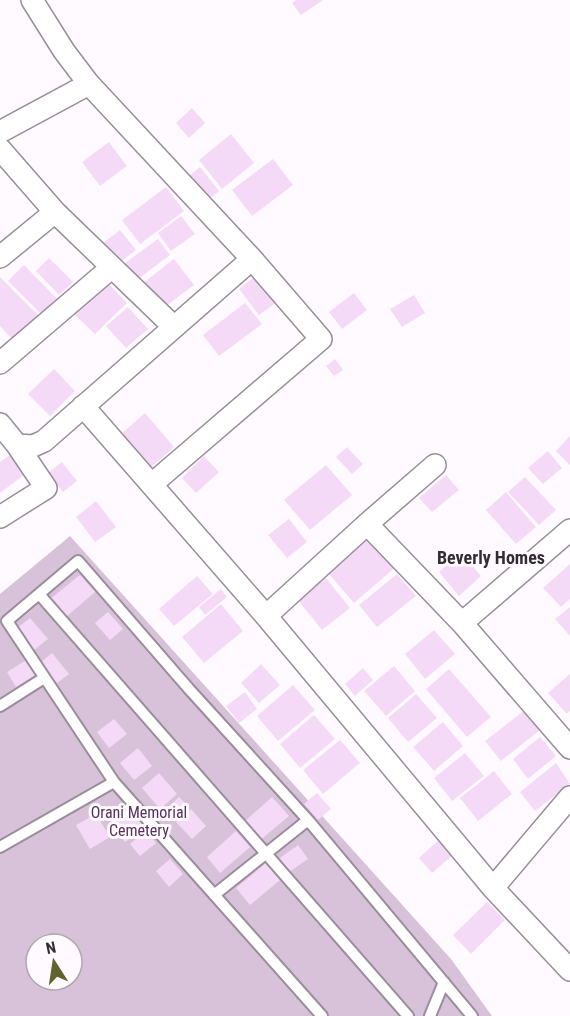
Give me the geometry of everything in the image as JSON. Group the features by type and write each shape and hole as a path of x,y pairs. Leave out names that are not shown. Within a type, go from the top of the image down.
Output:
{"street":[{"path":"32,0 64,51 89,84 252,259 321,339 152,484"},
{"path":"0,132 89,84"},
{"path":"0,149 55,212 174,327"},
{"path":"0,257 55,212"},
{"path":"17,445 33,446 44,441 252,259"},
{"path":"0,363 111,268"},
{"path":"83,406 266,616 493,888 570,970"},
{"path":"0,424 46,489 0,518"},
{"path":"266,616 435,465"},
{"path":"367,524 462,622 570,748"},
{"path":"462,622 570,530"},
{"path":"493,888 570,797"}],"lane":[{"path":"322,1016 114,782 7,621 78,561 189,689 308,820 472,1016"},
{"path":"39,594 408,1016"},
{"path":"0,706 44,678"},
{"path":"0,847 114,782"},
{"path":"214,895 308,820"},
{"path":"430,1016 444,982"}],"green space":[{"name":"Orani Memorial Cemetery","path":"70,536 451,959 492,1016 0,1016 0,594"}],"building":[{"path":"296,0 323,0 301,15 292,3"},
{"path":"192,108 205,123 189,138 176,123"},
{"path":"231,134 254,163 222,189 199,160"},
{"path":"109,142 127,166 100,186 82,162"},
{"path":"273,159 293,185 252,216 232,190"},
{"path":"200,167 219,191 208,200 189,176"},
{"path":"166,187 184,211 140,244 122,220"},
{"path":"181,216 195,234 171,251 158,233"},
{"path":"120,230 136,250 119,263 103,243"},
{"path":"158,239 170,255 137,280 125,263"},
{"path":"49,258 73,282 59,295 36,271"},
{"path":"174,259 194,285 162,309 143,283"},
{"path":"24,265 59,301 43,316 8,281"},
{"path":"257,275 277,302 259,315 239,289"},
{"path":"0,277 38,315 13,340 0,326"},
{"path":"107,282 127,303 95,334 74,314"},
{"path":"354,293 367,310 342,329 329,312"},
{"path":"414,295 425,313 402,327 390,309"},
{"path":"245,303 262,324 219,356 203,335"},
{"path":"128,307 148,329 126,348 106,326"},
{"path":"335,359 343,370 334,376 326,366"},
{"path":"54,369 75,391 50,416 28,394"},
{"path":"145,413 174,447 151,467 122,433"},
{"path":"570,436 570,465 556,451"},
{"path":"347,447 363,464 352,474 336,457"},
{"path":"548,451 562,468 543,484 528,468"},
{"path":"10,455 25,474 0,493 0,462"},
{"path":"204,456 219,472 196,493 182,478"},
{"path":"62,462 77,481 63,492 48,473"},
{"path":"326,465 352,495 310,530 284,500"},
{"path":"446,475 459,490 432,512 419,498"},
{"path":"525,477 556,510 539,525 508,492"},
{"path":"506,492 536,527 516,544 486,510"},
{"path":"96,501 116,527 95,542 76,517"},
{"path":"289,519 307,542 287,558 268,535"},
{"path":"370,535 397,566 354,603 327,572"},
{"path":"461,553 481,576 459,596 439,572"},
{"path":"570,564 570,599 561,607 543,588"},
{"path":"397,574 416,596 377,627 359,605"},
{"path":"80,575 95,592 66,617 50,599"},
{"path":"197,576 213,594 174,626 159,609"},
{"path":"326,578 350,608 322,630 298,600"},
{"path":"221,589 227,597 205,615 199,607"},
{"path":"221,604 243,631 204,663 182,637"},
{"path":"570,607 570,636 555,619"},
{"path":"108,612 123,629 110,640 95,623"},
{"path":"30,618 48,639 34,650 16,629"},
{"path":"434,630 455,654 425,679 405,654"},
{"path":"52,653 69,674 57,683 40,663"},
{"path":"28,659 37,674 16,687 7,672"},
{"path":"261,664 280,685 259,703 241,683"},
{"path":"394,666 415,691 386,716 364,691"},
{"path":"363,668 373,680 355,696 345,684"},
{"path":"449,669 491,717 467,737 426,689"},
{"path":"570,674 570,711 567,714 548,693"},
{"path":"293,685 315,710 278,741 257,716"},
{"path":"245,692 257,709 239,723 226,706"},
{"path":"416,694 437,718 408,742 388,718"},
{"path":"525,710 540,730 501,761 485,741"},
{"path":"314,715 335,739 300,768 280,744"},
{"path":"114,719 127,734 109,748 97,732"},
{"path":"443,722 463,746 434,771 413,747"},
{"path":"540,737 556,756 528,779 513,759"},
{"path":"340,740 360,763 323,794 303,770"},
{"path":"138,748 152,766 134,780 120,763"},
{"path":"465,753 484,776 452,801 434,778"},
{"path":"556,763 570,784 535,811 520,792"},
{"path":"494,771 512,794 478,821 460,798"},
{"path":"159,773 177,794 160,809 142,788"},
{"path":"317,793 331,809 318,820 304,804"},
{"path":"179,797 188,806 174,820 165,811"},
{"path":"272,797 289,816 259,841 243,823"},
{"path":"191,809 206,826 192,839 176,822"},
{"path":"131,810 145,828 125,842 112,825"},
{"path":"96,814 110,837 90,849 76,825"},
{"path":"145,831 156,843 140,856 130,844"},
{"path":"236,831 250,847 220,873 207,857"},
{"path":"441,838 454,854 432,873 419,858"},
{"path":"298,845 308,859 289,872 280,858"},
{"path":"170,859 183,874 169,887 156,871"},
{"path":"266,863 280,880 250,905 236,888"},
{"path":"487,902 505,920 471,954 453,935"}],"district":[{"name":"Beverly Homes","path":"491,558"}]}
